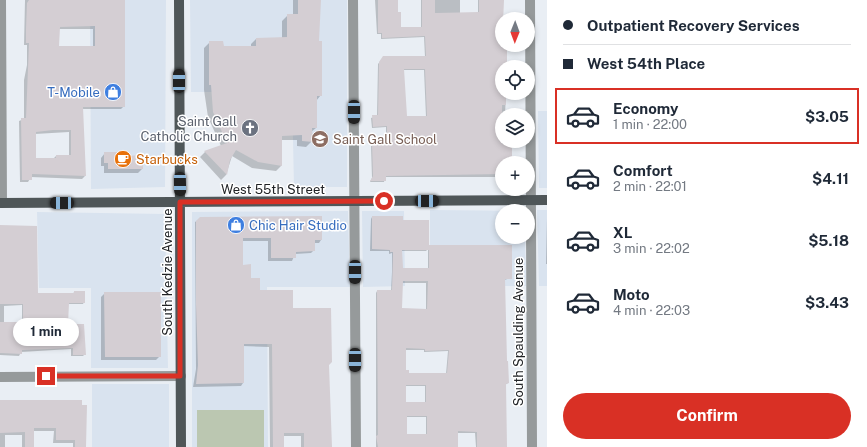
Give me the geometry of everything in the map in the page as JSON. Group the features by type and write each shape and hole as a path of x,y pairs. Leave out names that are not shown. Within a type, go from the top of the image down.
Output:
{"main road":[{"name":"South Kedzie Avenue","path":"179,0 181,447"},
{"name":"West 55th Street","path":"1,203 547,200"}],"street":[{"path":"1,0 1,203"},
{"path":"353,0 356,447"},
{"name":"South Spaulding Avenue","path":"530,0 532,447"},
{"path":"0,377 180,376"}],"shaded area":[{"path":"90,0 166,0 165,187 91,189"},
{"name":"Saint Gall School","path":"190,0 347,0 347,187 294,187 292,92 191,92"},
{"path":"538,111 547,111 547,188 539,188"},
{"path":"430,210 495,211 495,244 525,244 526,286 430,286"},
{"path":"537,210 547,210 547,286 539,286"},
{"path":"348,211 350,287 267,287 268,447 192,447 192,212"},
{"path":"362,211 404,211 405,286 363,287"},
{"path":"37,212 165,214 168,368 91,368 91,288 39,288"},
{"path":"92,384 169,384 169,447 92,447"}],"green space":[{"path":"197,410 264,410 264,447 197,447"}],"building":[{"path":"29,0 125,0 125,107 83,107 86,176 32,174 32,180 22,180 21,118 26,118 29,43 26,43 27,3","holes":["95,26 95,46 59,46 60,27","71,130 71,155 56,155 56,158 36,158 36,132"]},
{"path":"298,0 321,0 319,41 322,41 322,96 317,96 317,128 312,128 313,142 302,141 302,135 282,136 282,166 258,162 236,150 230,160 227,175 204,151 227,143 213,112 211,85 209,85 209,41 223,41 224,46 256,46 256,38 287,37 287,14 298,14"},
{"path":"378,0 398,0 398,12 401,12 401,27 422,27 422,0 435,0 435,13 437,13 479,12 479,0 504,0 503,12 495,12 495,52 507,52 507,60 495,60 495,100 506,100 506,105 502,105 502,108 495,108 495,148 512,148 512,156 495,156 495,174 386,176 386,181 370,181 373,176 372,144 387,144 387,126 373,127 372,115 378,115 379,62 383,56 426,56 425,36 382,38 382,33 378,33","holes":["404,69 425,69 427,116 407,116"]},
{"name":"Starbucks","path":"104,152 126,152 126,156 143,155 143,169 108,169 108,163 104,163"},
{"path":"322,216 322,240 315,240 315,251 296,252 296,258 271,258 271,238 243,238 243,265 251,264 251,278 260,278 260,290 293,290 293,308 331,308 332,362 329,365 332,447 304,447 304,433 284,433 284,447 273,447 272,344 244,344 244,383 196,384 198,365 196,221 200,217"},
{"path":"372,216 403,216 403,220 429,220 429,245 512,245 512,279 505,279 509,383 506,384 507,447 477,447 477,432 458,431 458,447 378,447 376,436 378,435 377,290 392,290 393,252 390,252 390,250 372,249","holes":["402,250 429,250 429,268 403,268","403,281 428,281 427,309 402,308","406,348 425,349 425,351 449,350 447,373 409,373 409,370 406,370","406,385 426,385 426,402 406,402","407,416 427,416 427,434 407,434"]},
{"path":"0,225 37,226 38,293 74,293 74,291 85,291 85,303 69,303 68,324 84,324 86,355 73,355 73,348 22,350 22,354 0,353 0,322 23,322 23,304 0,304"},
{"path":"104,292 161,292 161,357 105,357"},
{"path":"0,400 82,400 82,405 87,405 86,447 75,447 75,440 56,440 56,428 34,428 34,447 25,447 25,432 0,433"}],"place":[{"name":"T-Mobile","path":"113,92"},
{"name":"Saint Gall Catholic Church","path":"250,128"},
{"name":"Saint Gall School","path":"320,139"},
{"name":"Starbucks","path":"123,159"},
{"name":"Chic Hair Studio","path":"236,225"}],"route":[{"path":"46,376 180,376 180,202 384,201"}]}
